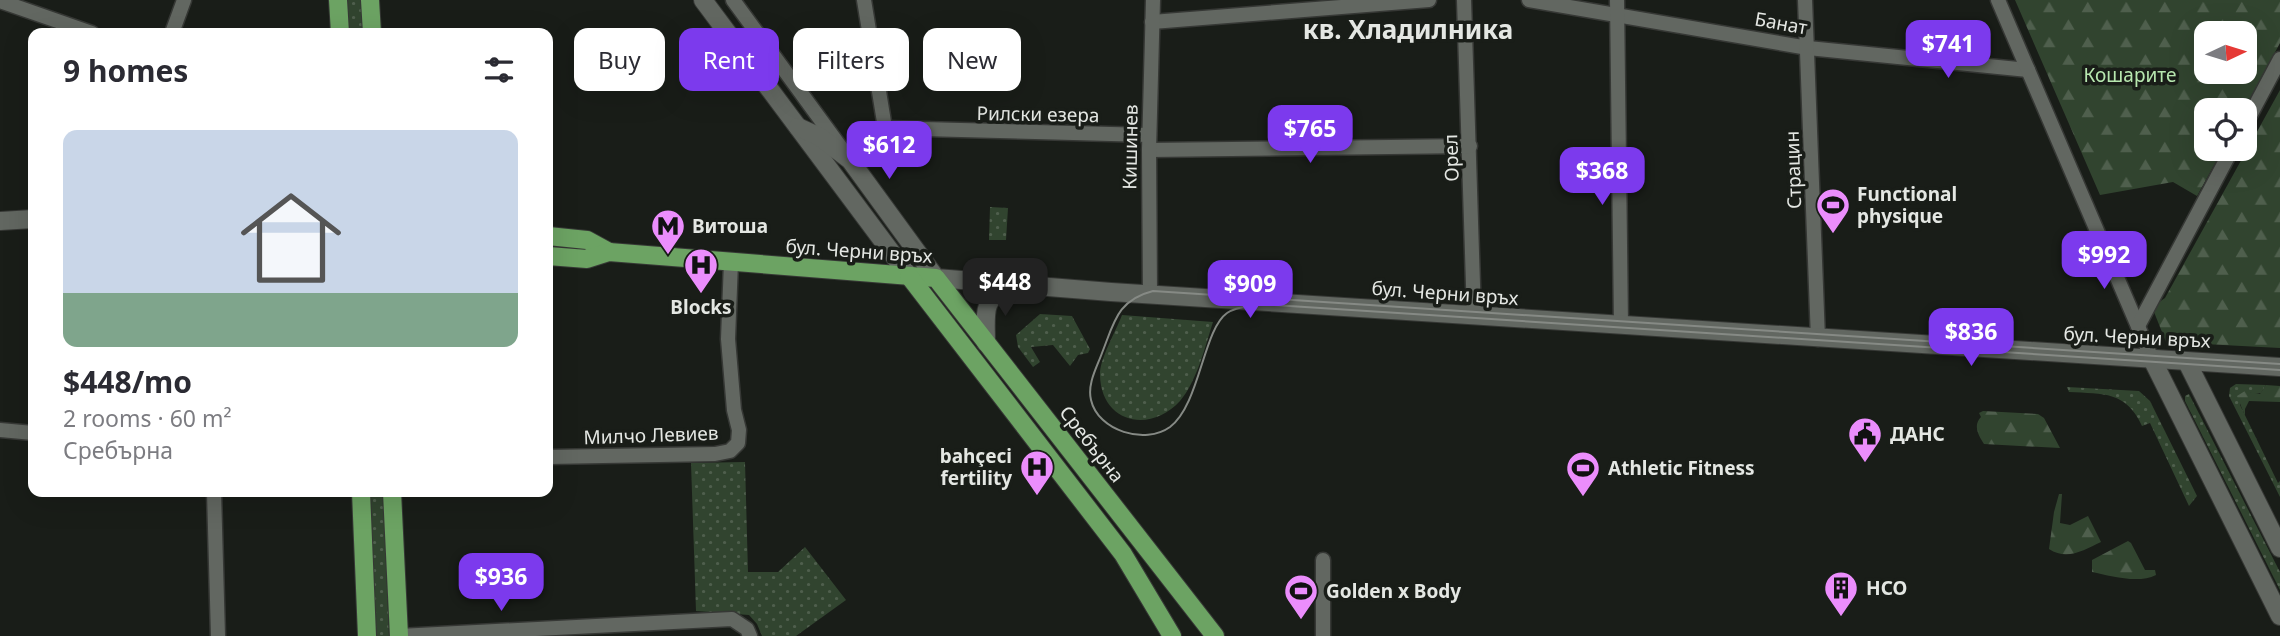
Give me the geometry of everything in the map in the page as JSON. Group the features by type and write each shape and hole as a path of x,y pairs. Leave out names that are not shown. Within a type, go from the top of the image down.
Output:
{"main road":[{"path":"338,0 340,28"},
{"path":"370,0 372,28"},
{"path":"703,0 909,276 1123,554 1172,636"},
{"path":"798,127 820,137 849,160 936,278"},
{"path":"0,221 28,219"},
{"name":"бул. Черни връх","path":"553,237 587,240 609,252"},
{"name":"бул. Черни връх","path":"553,256 587,258 609,252 1150,294 2280,367"},
{"name":"Сребърна","path":"936,278 1215,636"},
{"path":"986,343 989,301 1009,284"},
{"path":"2152,359 2280,616"},
{"path":"2187,362 2280,548"},
{"path":"361,497 367,636"},
{"path":"392,497 399,636"}],"street":[{"path":"174,28 184,0"},
{"path":"733,0 849,160 885,128 864,0"},
{"name":"Кишинев","path":"1150,294 1149,143 1153,0"},
{"path":"1152,22 1312,5 1429,0"},
{"name":"Орел","path":"1464,0 1474,316"},
{"name":"Банат","path":"1529,0 1617,7 1808,48 2028,70"},
{"name":"Страцин","path":"1805,0 1818,339"},
{"path":"1998,0 2152,359"},
{"path":"0,1 78,28"},
{"path":"1617,7 1621,325"},
{"path":"2257,102 2280,59"},
{"name":"Рилски езера","path":"885,128 1149,143 1470,146"},
{"path":"2138,326 2226,161"},
{"name":"Милчо Левиев","path":"553,457 715,454 730,451 738,443 739,430 734,410 728,339 731,262"},
{"path":"0,430 28,433"},
{"path":"214,497 219,636"},
{"path":"1323,560 1323,636"},
{"path":"399,636 732,619 747,629 750,636"}],"green space":[{"path":"347,0 361,0 363,28 348,28"},
{"name":"Кошарите","path":"2015,0 2280,0 2280,43 2258,84 2258,21 2194,21 2194,84 2258,84 2250,98 2194,98 2194,161 2216,161 2197,196 2173,182 2100,195"},
{"path":"2280,90 2280,348 2166,342 2152,307 2165,298 2241,161 2257,161 2257,132"},
{"path":"990,207 1008,208 1006,240 989,240"},
{"path":"1040,314 1072,316 1090,349 1088,353 1078,355 1070,366 1053,345 1031,347 1040,362 1033,367 1018,347 1016,335"},
{"path":"1122,315 1213,322 1200,363 1186,393 1168,411 1155,418 1142,420 1118,413 1102,391 1100,369"},
{"path":"2236,384 2266,385 2261,393 2250,392 2240,405 2278,483 2280,481 2280,497 2229,396 2230,388"},
{"path":"2266,385 2280,386 2280,402 2249,401 2245,416 2237,396 2245,391 2260,394"},
{"path":"2067,387 2139,391 2150,401 2197,496 2189,506 2150,423 2142,426 2129,406 2121,400 2103,394 2069,392"},
{"path":"2189,394 2280,572 2280,590 2185,401 2185,396"},
{"path":"1979,413 2038,414 2044,418 2060,448 1984,444 1977,427 1981,417"},
{"path":"745,462 748,572 778,572 805,547 846,600 796,636 762,636 749,615 696,611 691,463"},
{"path":"2059,494 2062,494 2060,523 2070,525 2088,516 2101,542 2069,554 2049,549"},
{"path":"368,497 383,497 389,636 374,636"},
{"path":"2128,541 2145,570 2155,570 2156,575 2133,579 2092,572 2092,560"}],"tram line":[{"path":"2280,364 1153,291 1132,300 1119,314 1093,376 1090,394 1095,411 1103,420 1124,432 1148,435 1170,427 1188,402 1219,322 1230,311 1258,304 2280,370"}],"place":[{"name":"Functional physique","path":"1833,235"},
{"name":"Витоша","path":"668,256"},
{"name":"Blocks","path":"701,295"},
{"name":"ДАНС","path":"1865,464"},
{"name":"bahçeci fertility","path":"1037,497"},
{"name":"Athletic Fitness","path":"1583,498"},
{"name":"НСО","path":"1841,618"},
{"name":"Golden x Body","path":"1301,621"}],"district":[{"name":"кв. Хладилника","path":"1408,29"}]}
